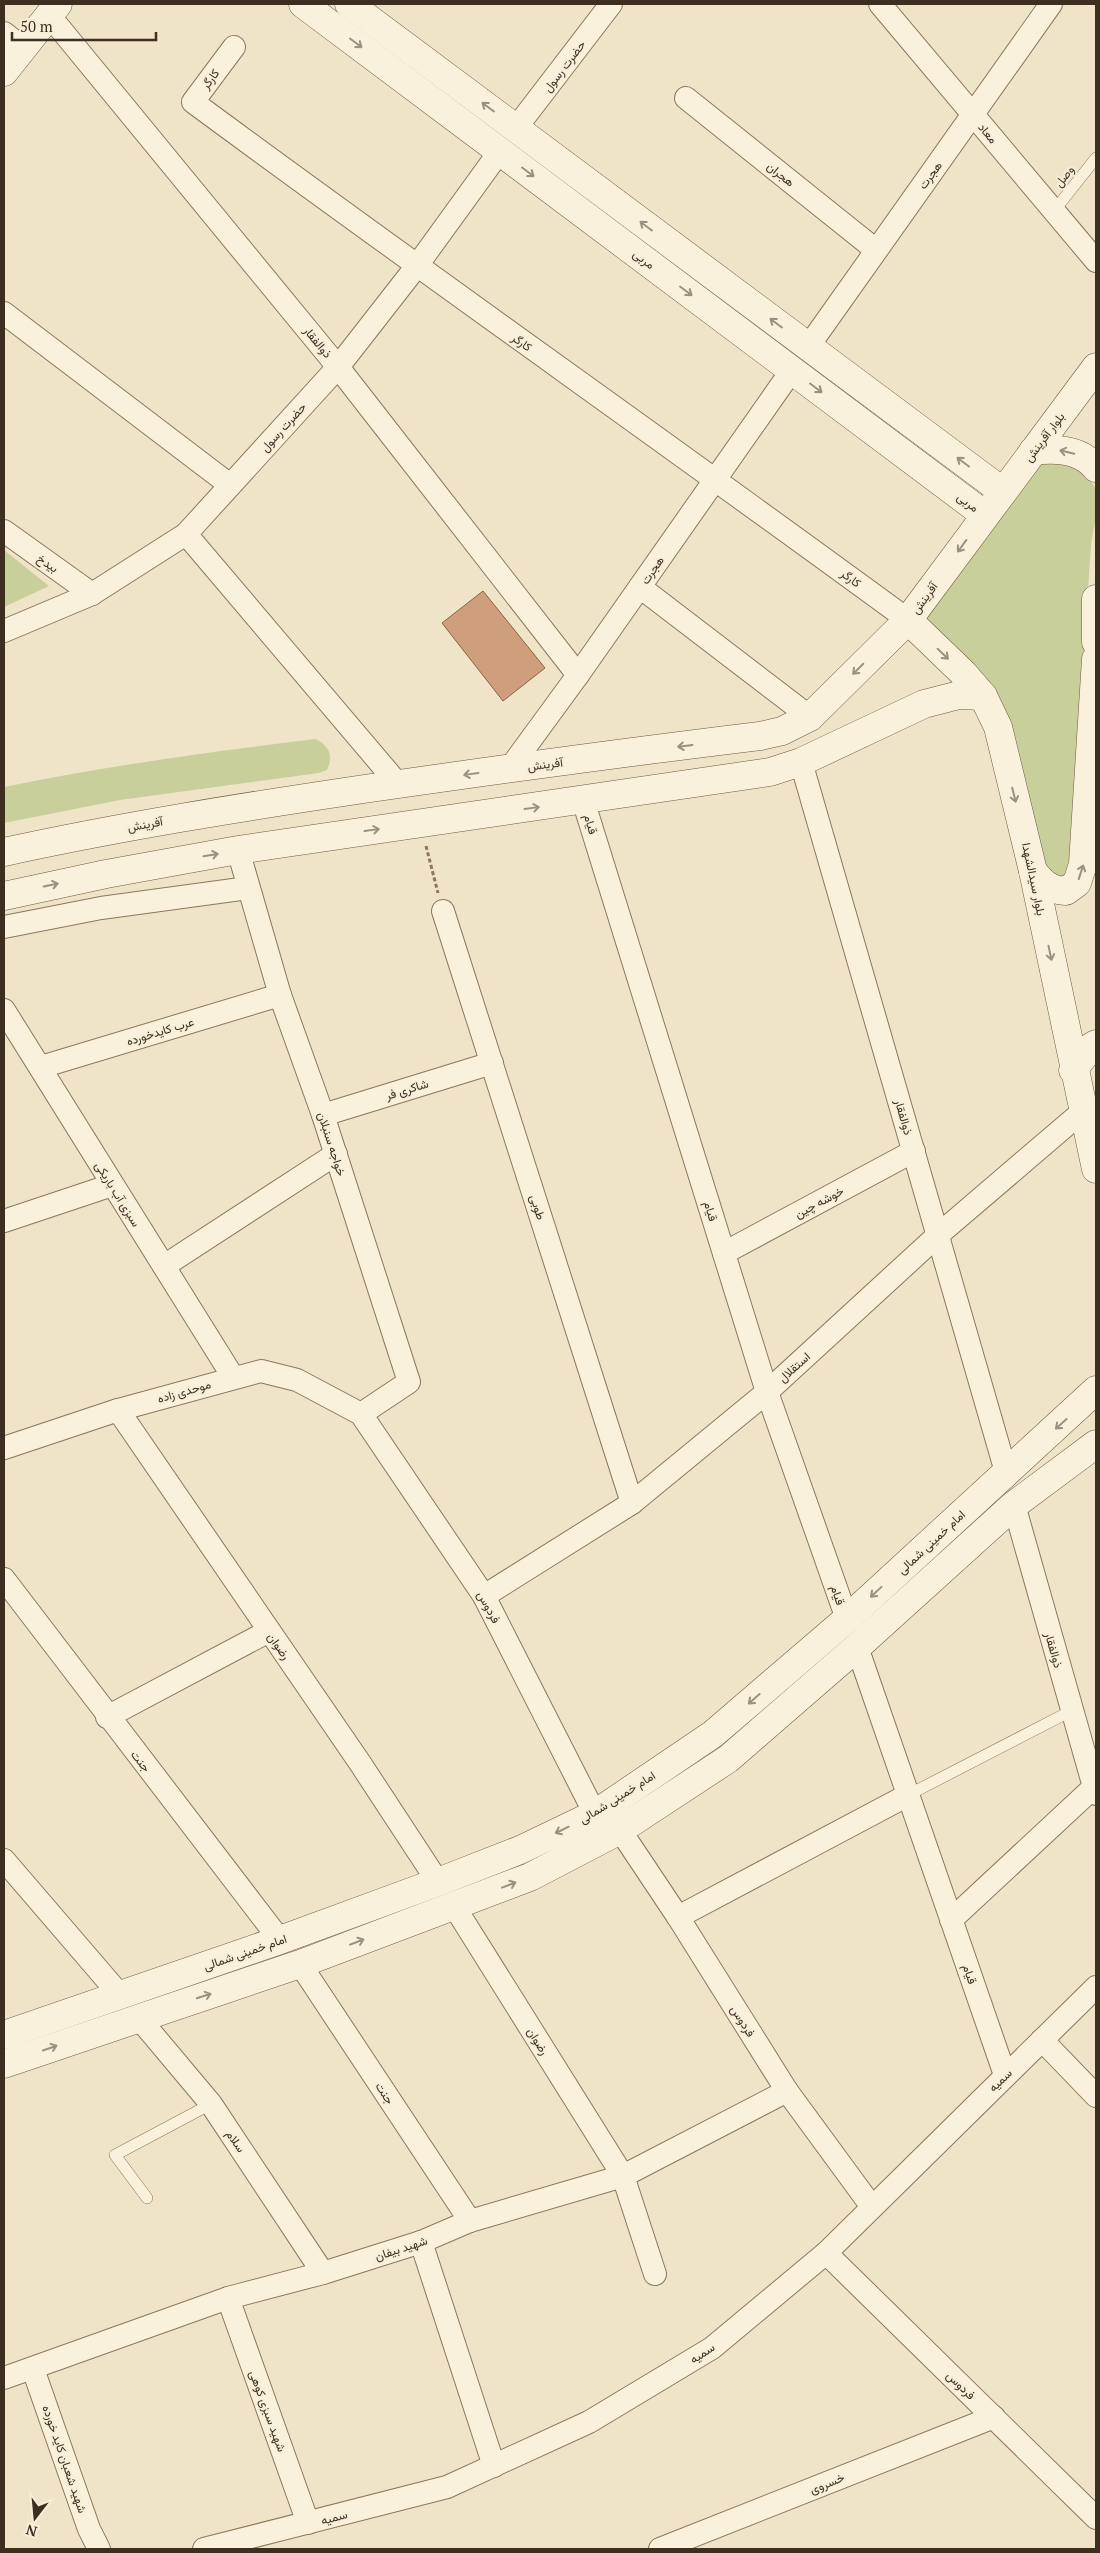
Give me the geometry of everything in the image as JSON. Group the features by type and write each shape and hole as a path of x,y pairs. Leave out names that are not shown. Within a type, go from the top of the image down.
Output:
{"main road":[{"path":"349,4 808,346 993,504"},
{"name":"مربی","path":"321,9 500,151 792,370 993,504"},
{"path":"4,72 14,40 53,10"},
{"path":"665,275 682,252"},
{"name":"بلوار آفرینش","path":"993,504 1096,367"},
{"path":"1096,383 1096,392"},
{"path":"1033,451 1066,451 1086,460 1096,468"},
{"name":"آفرینش","path":"4,852 88,833 398,784 760,736 782,731 810,717 908,620 993,504"},
{"path":"1096,599 1096,642"},
{"name":"بلوار سیدالشهدا","path":"908,620 963,673 983,696 998,727 1033,871 1096,1169"},
{"path":"1033,871 1042,883 1052,890 1066,891 1077,882 1083,864 1096,659"},
{"path":"4,896 106,874 238,850 770,772 801,762 924,704 960,695 983,696"},
{"path":"714,742 721,779"},
{"path":"1074,1070 1091,1047 1096,1044"},
{"name":"امام خمینی شمالی","path":"4,2035 280,1940 438,1882 520,1850 594,1814 712,1734 847,1619 1006,1472 1093,1398"},
{"path":"4,2064 138,2017 300,1964 530,1878 620,1830 728,1759 857,1647 1014,1505 1096,1444"}],"street":[{"name":"حضرت رسول","path":"516,128 611,4"},
{"name":"معاد","path":"880,4 1096,261"},
{"name":"هجرت","path":"808,346 974,115 1051,4"},
{"name":"ذوالفقار","path":"53,10 338,367 578,675"},
{"name":"کارگر","path":"234,47 193,102 416,267 716,479 908,620"},
{"name":"هجران","path":"686,98 876,250"},
{"name":"حضرت رسول","path":"4,631 92,594 186,534 338,367 416,267 500,151"},
{"path":"4,313 230,485"},
{"name":"هجرت","path":"510,768 578,675 792,370"},
{"name":"بیدخ","path":"4,531 92,594"},
{"path":"186,534 398,784"},
{"path":"640,587 810,717"},
{"name":"ذوالفقار","path":"801,762 1006,1472"},
{"name":"قیام","path":"583,800 767,1392 847,1619"},
{"name":"خواجه سنبلان","path":"238,850 280,995 323,1115 409,1382 361,1414"},
{"path":"4,927 100,908 248,888"},
{"name":"طوبی","path":"443,911 632,1503"},
{"name":"عرب کایدخورده","path":"41,1066 280,995"},
{"name":"سبزی آب باریکی","path":"4,1010 41,1066 112,1185 233,1377"},
{"name":"شاکری فر","path":"323,1115 492,1063"},
{"name":"استقلال","path":"484,1596 632,1503 767,1392 938,1235 1083,1111"},
{"name":"خوشه چین","path":"724,1253 914,1151"},
{"path":"164,1266 336,1154"},
{"path":"4,1221 112,1185"},
{"name":"موحدی زاده","path":"4,1448 118,1410 233,1377 261,1371 297,1380 361,1414"},
{"name":"رضوان","path":"118,1410 438,1882"},
{"name":"فردوس","path":"361,1414 484,1596 594,1814"},
{"name":"ذوالفقار","path":"1014,1505 1095,1790"},
{"name":"جنت","path":"4,1579 108,1718 280,1940"},
{"path":"108,1718 269,1631"},
{"name":"قیام","path":"857,1647 1005,2075"},
{"path":"951,1920 1095,1790"},
{"path":"678,1917 908,1795"},
{"name":"فردوس","path":"620,1830 678,1917 787,2091 872,2207"},
{"path":"4,1860 120,1995"},
{"name":"رضوان","path":"454,1906 623,2176 655,2274"},
{"name":"جنت","path":"300,1964 470,2221"},
{"name":"سمیه","path":"204,2549 447,2487 589,2422 712,2348 826,2253 1096,1987"},
{"name":"سلام","path":"138,2017 211,2104 323,2272"},
{"path":"1042,2040 1096,2096"},
{"name":"شهید بیفان","path":"4,2378 228,2298 323,2272 421,2242 470,2221 623,2176 787,2091"},
{"path":"421,2242 494,2466"},
{"name":"فردوس","path":"826,2253 1096,2518"},
{"name":"شهید سبزی کوهی","path":"228,2298 308,2524"},
{"name":"شهید شعبان کاید خورده","path":"33,2369 89,2529 99,2549"},
{"name":"خسروی","path":"660,2549 994,2417"}],"lane":[{"name":"وصل","path":"1054,211 1096,158"},
{"path":"908,1795 1071,1711"},
{"path":"147,2198 115,2155 211,2104"}],"path":[{"path":"421,823 443,911"}],"green space":[{"path":"1063,461 1087,474 1096,489 1096,517 1091,544 1087,607 1078,848 1065,882 1043,875 1014,749 920,619 1036,464"},
{"path":"4,550 49,586 4,607"},
{"path":"315,739 324,744 330,756 327,770 319,773 120,800 4,823 4,787 81,772"}],"building":[{"path":"483,591 545,668 503,701 442,623"}]}
